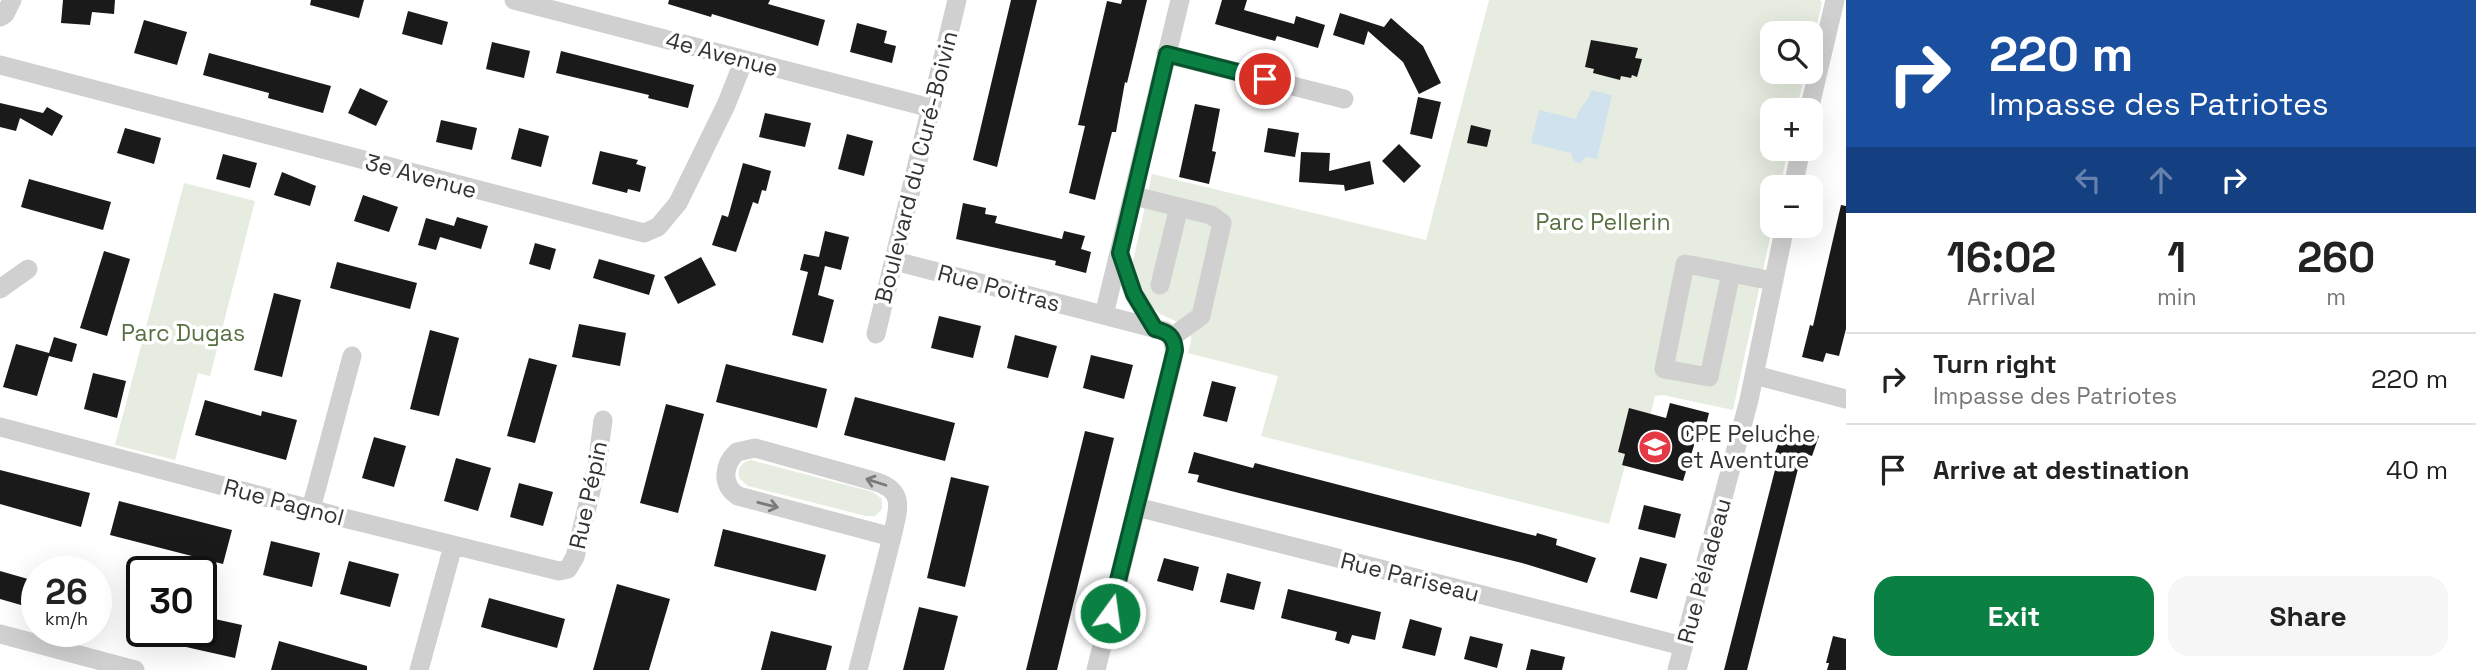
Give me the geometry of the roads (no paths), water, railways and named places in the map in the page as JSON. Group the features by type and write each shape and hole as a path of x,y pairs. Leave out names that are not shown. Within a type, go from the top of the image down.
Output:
{"street":[{"path":"0,17 5,15 12,0"},
{"name":"4e Avenue","path":"514,0 931,108"},
{"name":"Boulevard du Curé-Boivin","path":"876,334 957,0"},
{"path":"1104,315 1180,0"},
{"path":"1812,98 1835,10 1835,0"},
{"path":"1167,54 1344,99"},
{"name":"3e Avenue","path":"0,65 644,233 658,228 678,203 744,60"},
{"path":"1134,197 1216,217 1222,227 1200,316 1164,333"},
{"path":"1160,285 1179,207"},
{"name":"Rue Péladeau","path":"1677,670 1755,375 1783,238"},
{"path":"1096,670 1175,350 1134,294 1120,253"},
{"name":"Rue Poitras","path":"895,261 1164,333"},
{"path":"1731,272 1709,377 1664,369 1685,264 1731,272 1774,281"},
{"path":"0,289 28,269"},
{"path":"311,509 352,356"},
{"path":"1755,375 1846,398"},
{"name":"Rue Pépin","path":"568,569 575,556 587,511 603,420"},
{"name":"Rue Pagnol","path":"0,427 552,571 568,569"},
{"path":"858,670 892,537 898,500 892,488 755,448 737,452 728,463 726,482 738,496 892,537"},
{"name":"Rue Pariseau","path":"1137,507 1683,646"},
{"path":"419,670 453,546"},
{"path":"0,634 124,669"}],"water":[{"path":"1591,90 1612,95 1597,159 1586,157 1580,163 1573,160 1571,153 1531,143 1539,110 1576,119"}],"place":[{"name":"CPE Peluche et Aventure","path":"1655,447"}],"park label":[{"name":"Parc Pellerin","path":"1603,222"},
{"name":"Parc Dugas","path":"183,333"}]}
